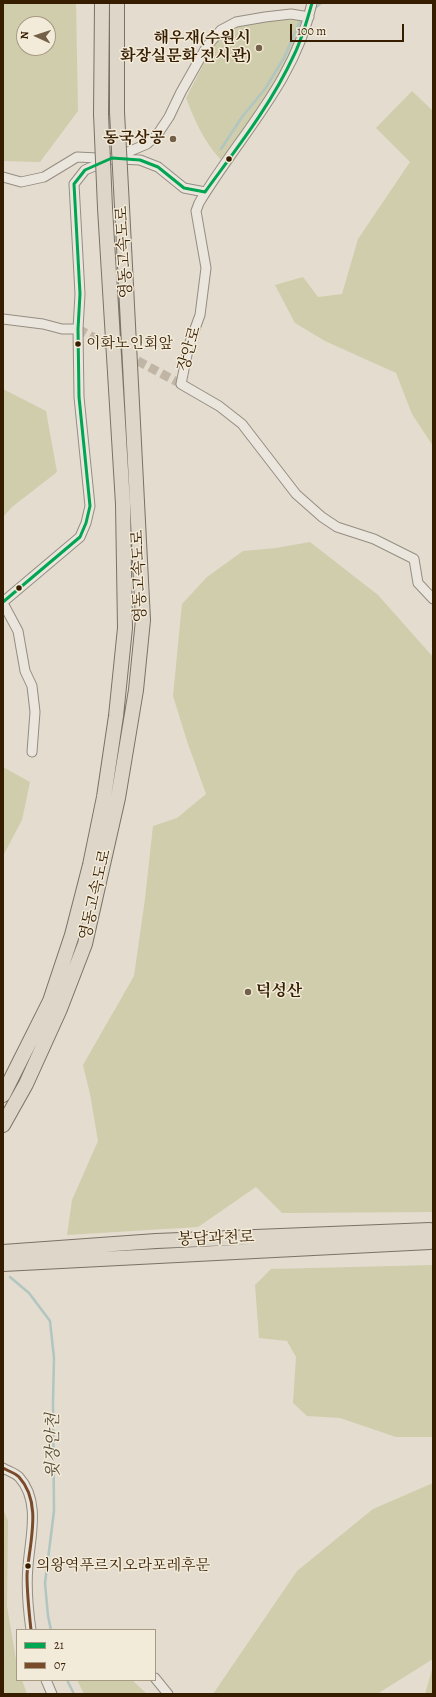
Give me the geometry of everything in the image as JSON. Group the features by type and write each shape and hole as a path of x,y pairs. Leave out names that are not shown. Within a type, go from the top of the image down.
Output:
{"highway":[{"name":"영동고속도로","path":"3,1095 19,1066 50,1000 72,935 92,857 104,797 116,716 125,628 124,504 105,208 101,114 102,3"},
{"name":"영동고속도로","path":"3,1125 29,1077 60,1009 85,944 118,798 136,690 143,620 117,112 117,3"},
{"name":"봉담과천로","path":"3,1252 156,1241 430,1236 147,1256 3,1264"}],"street":[{"name":"장안로","path":"312,3 300,46 287,71 244,138 199,202 196,211 206,268 200,315 189,345 181,384 219,406 242,424 296,494 322,517 337,527 374,539 414,560 418,583 433,598"},
{"path":"32,752 35,712 32,686 25,671 18,631 3,603 80,537 86,523 90,506 79,397 78,328 80,294 74,184 85,170 146,144 157,135 169,117 180,92 207,46 220,30 236,22 265,17 291,14 309,17"},
{"path":"3,177 21,182 44,177 77,157 140,160 158,167 184,188 205,192"},
{"path":"3,320 44,324 62,329 78,328"},
{"path":"3,1468 18,1477 27,1488 31,1504 33,1531 27,1584 31,1629"},
{"path":"156,1679 168,1694"},
{"path":"46,1681 52,1694"}],"shaded area":[{"path":"3,3 76,3 78,111 40,162 3,161"},
{"path":"278,18 306,21 283,69 222,161 210,146 201,131 186,98 217,38 239,24"},
{"path":"412,91 433,111 433,446 412,414 396,373 325,341 295,323 275,285 303,277 318,297 342,294 358,239 410,162 376,128"},
{"path":"3,389 46,411 57,472 12,507 3,517"},
{"path":"310,542 378,595 433,657 433,1212 282,1213 256,1187 198,1227 67,1235 72,1200 98,1141 90,1094 83,1065 134,976 145,899 153,826 177,818 206,794 173,696 182,604 207,577 243,551 276,548"},
{"path":"3,767 30,782 22,820 3,856"},
{"path":"433,1265 433,1437 396,1437 340,1418 307,1416 293,1403 296,1357 287,1341 259,1338 255,1285 271,1269"},
{"path":"433,1483 433,1659 377,1694 213,1694 297,1571 373,1509"},
{"path":"3,1509 8,1521 7,1606 16,1660 16,1681 22,1681 27,1694 3,1694"},
{"path":"433,1666 433,1694 425,1694"},
{"path":"78,1681 133,1681 147,1694 84,1694"}],"waterway":[{"path":"314,9 321,3"},
{"path":"221,149 242,117 265,89 284,58 299,23 305,18"},
{"name":"윗장안천","path":"10,1277 29,1293 50,1321 54,1358 54,1511 45,1583 51,1629"},
{"name":"윗장안천","path":"68,1681 74,1694"}],"tunnel":[{"path":"78,329 181,384"}],"transit line":[{"name":"21","path":"3,602 80,537 86,523 90,506 79,397 78,329 80,294 74,184 85,170 112,158 140,160 158,167 184,188 205,192 253,126 275,91 297,49 312,3"},
{"name":"07","path":"3,1468 19,1477 26,1487 31,1499 33,1524 27,1575 31,1629"}],"place":[{"name":"해우재(수원시 화장실문화 전시관)","path":"259,48"},
{"name":"동국상공","path":"173,139"},
{"name":"이화노인회앞","path":"78,344"},
{"name":"덕성산","path":"248,992"},
{"name":"의왕역푸르지오라포레후문","path":"28,1566"}]}
